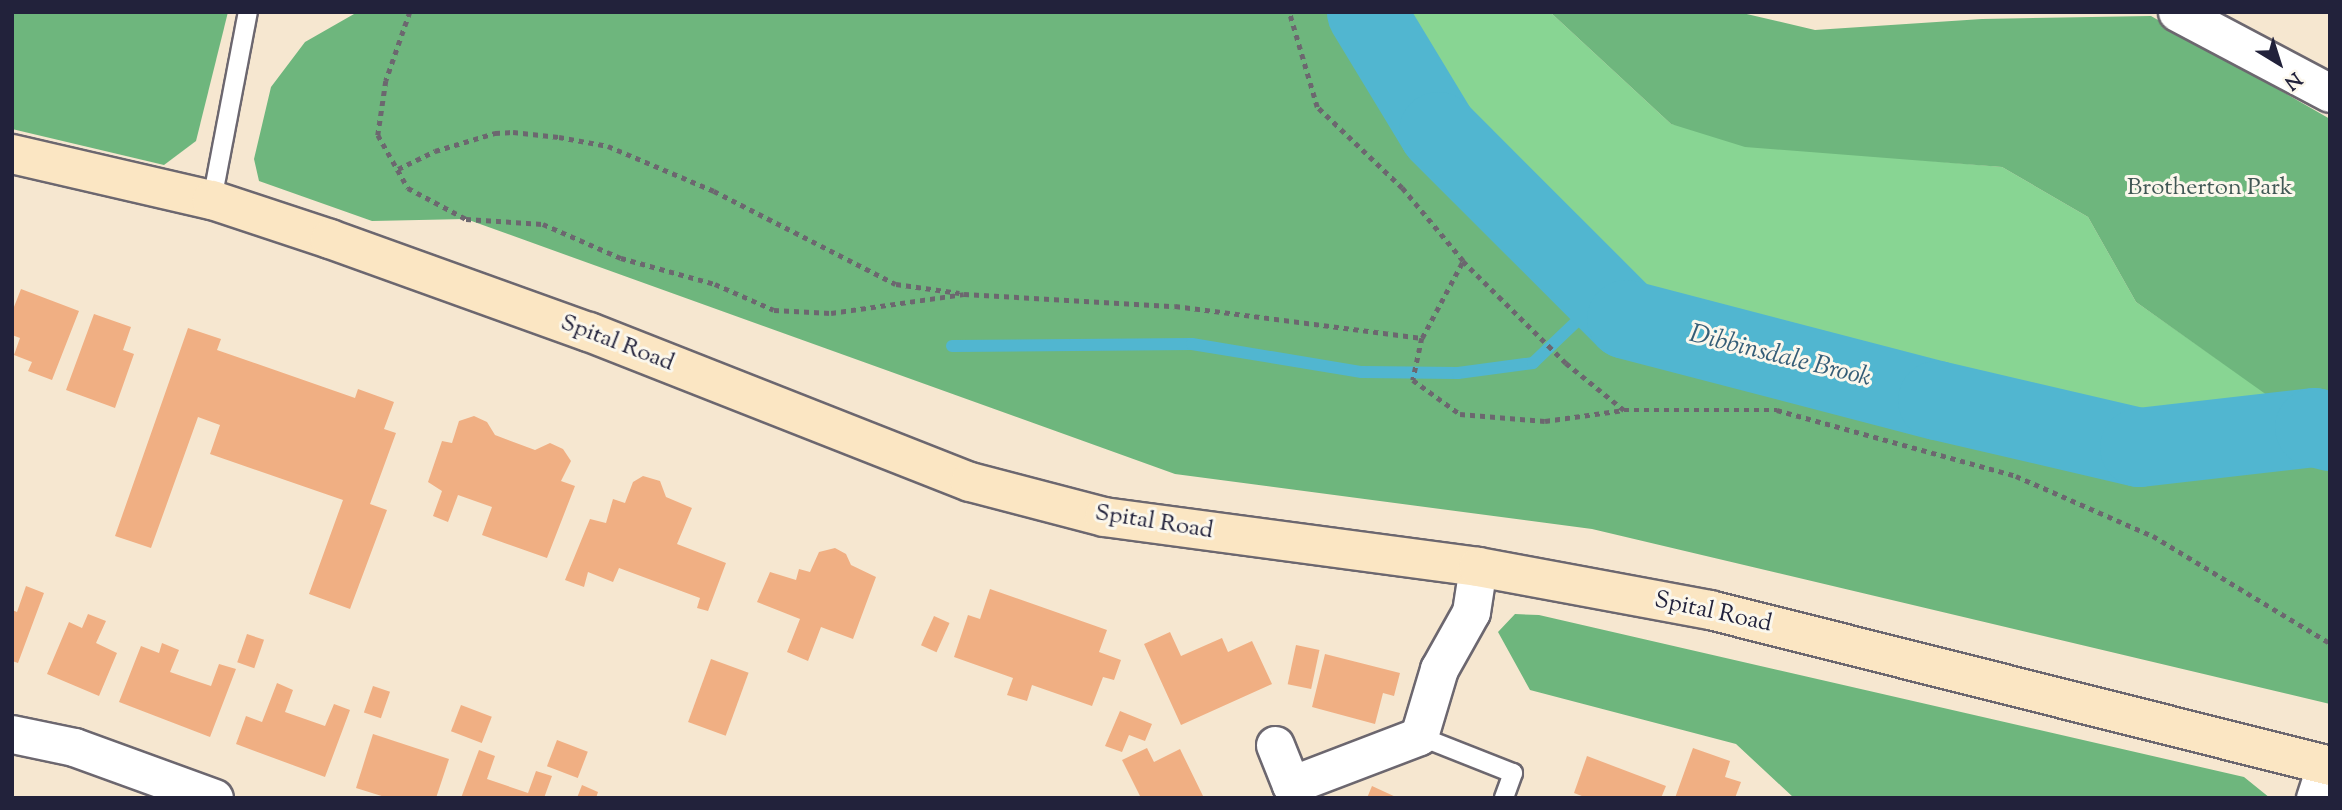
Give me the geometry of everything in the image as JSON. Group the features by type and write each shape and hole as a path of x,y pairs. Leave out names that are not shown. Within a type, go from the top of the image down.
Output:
{"main road":[{"name":"Spital Road","path":"12,154 212,200 589,332 970,482 1104,517 1478,567 1710,610 2324,776"}],"street":[{"path":"2178,12 2330,93"},
{"path":"1275,745 1291,785 1419,736 1439,669 1471,611 1478,567"},
{"path":"12,734 74,747 214,798"}],"lane":[{"path":"212,200 248,12"},
{"path":"1419,736 1513,774 1504,798"}],"path":[{"path":"410,12 386,81 378,135 408,188 466,219 543,224 621,258 715,284 774,310 831,313 964,294"},
{"path":"1289,12 1317,107 1402,188 1463,261 1566,363 1624,410"},
{"path":"398,169 435,151 504,132 559,137 608,146 714,191 896,284 964,294 1175,306 1422,338"},
{"path":"1463,261 1422,338 1413,380 1460,414 1545,421 1624,410 1777,410 2016,476 2153,536 2330,643"}],"green space":[{"path":"12,12 228,12 196,141 164,165 12,129"},
{"path":"1366,12 1550,12 1671,124 1887,157 2002,167 2088,217 2136,302 2314,427 2139,447 1937,400 1626,319 1438,131"},
{"name":"Brotherton Park","path":"1366,12 1438,131 1626,319 1937,400 2139,447 2312,427 2136,302 2088,217 2002,167 1745,147 1671,124 1550,12 1738,12 1815,30 1982,19 2151,16 2330,119 2330,704 1592,529 1175,474 466,219 372,221 259,181 254,159 271,87 305,42 354,14"},
{"path":"1515,614 1539,615 2244,777 2270,798 1794,798 1736,744 1530,690 1498,632"}],"building":[{"path":"21,289 79,311 52,380 28,371 32,362 14,355 20,338 12,335 12,312"},
{"path":"94,314 131,327 123,350 134,354 115,408 66,390"},
{"path":"188,328 221,339 217,350 355,398 358,389 394,402 384,429 396,433 370,504 387,510 350,609 309,594 343,500 210,454 220,425 198,417 151,548 115,536"},
{"path":"474,416 487,422 495,435 535,450 550,443 563,449 571,461 561,481 575,486 547,558 482,535 492,507 458,495 448,522 433,516 442,491 428,482 442,441 452,443 459,421"},
{"path":"643,476 660,481 666,497 692,508 677,544 726,563 708,611 697,608 700,598 619,568 613,582 588,572 584,587 565,580 590,519 606,523 613,499 625,503 633,482"},
{"path":"835,548 846,554 851,565 876,577 853,639 821,627 808,661 787,652 800,619 757,602 770,572 796,580 799,569 810,572 819,552"},
{"path":"26,586 44,593 18,663 12,661 12,610 17,612"},
{"path":"990,589 1107,630 1099,652 1121,660 1114,680 1103,677 1092,706 1032,685 1027,701 1007,695 1013,678 954,657 968,615 980,619"},
{"path":"88,614 106,621 96,643 117,653 99,696 47,674 69,622 82,628"},
{"path":"934,616 950,623 937,652 921,645"},
{"path":"1170,632 1181,656 1222,638 1228,652 1252,641 1272,684 1181,725 1144,644"},
{"path":"247,634 264,640 254,668 237,662"},
{"path":"162,643 179,650 170,672 211,686 219,664 236,669 210,737 119,702 141,646 159,653"},
{"path":"1296,645 1319,650 1311,689 1288,684"},
{"path":"1325,654 1400,673 1394,696 1383,693 1375,724 1312,707"},
{"path":"711,659 749,673 726,736 688,722"},
{"path":"277,683 293,690 285,712 325,726 334,704 350,710 325,777 236,744 246,716 262,722"},
{"path":"373,686 390,692 381,718 364,712"},
{"path":"461,705 492,717 482,743 451,731"},
{"path":"1120,711 1152,724 1145,741 1129,735 1122,752 1105,746"},
{"path":"373,734 449,759 436,798 388,798 356,788"},
{"path":"557,740 588,752 578,778 547,766"},
{"path":"1147,748 1154,762 1180,749 1204,798 1141,798 1122,760"},
{"path":"1693,748 1730,761 1725,777 1741,782 1735,798 1675,798"},
{"path":"479,750 495,756 487,779 528,793 536,771 552,776 544,798 461,798"},
{"path":"1587,756 1666,786 1661,798 1587,798 1574,793"},
{"path":"582,785 598,792 596,798 577,798"},
{"path":"1372,786 1398,798 1367,798"}],"waterway":[{"name":"Dibbinsdale Brook","path":"1366,12 1438,131 1626,319 1937,400 2139,447 2314,427 2330,431"},
{"path":"952,346 1192,344 1362,372 1458,373 1533,363 1603,296"}]}
